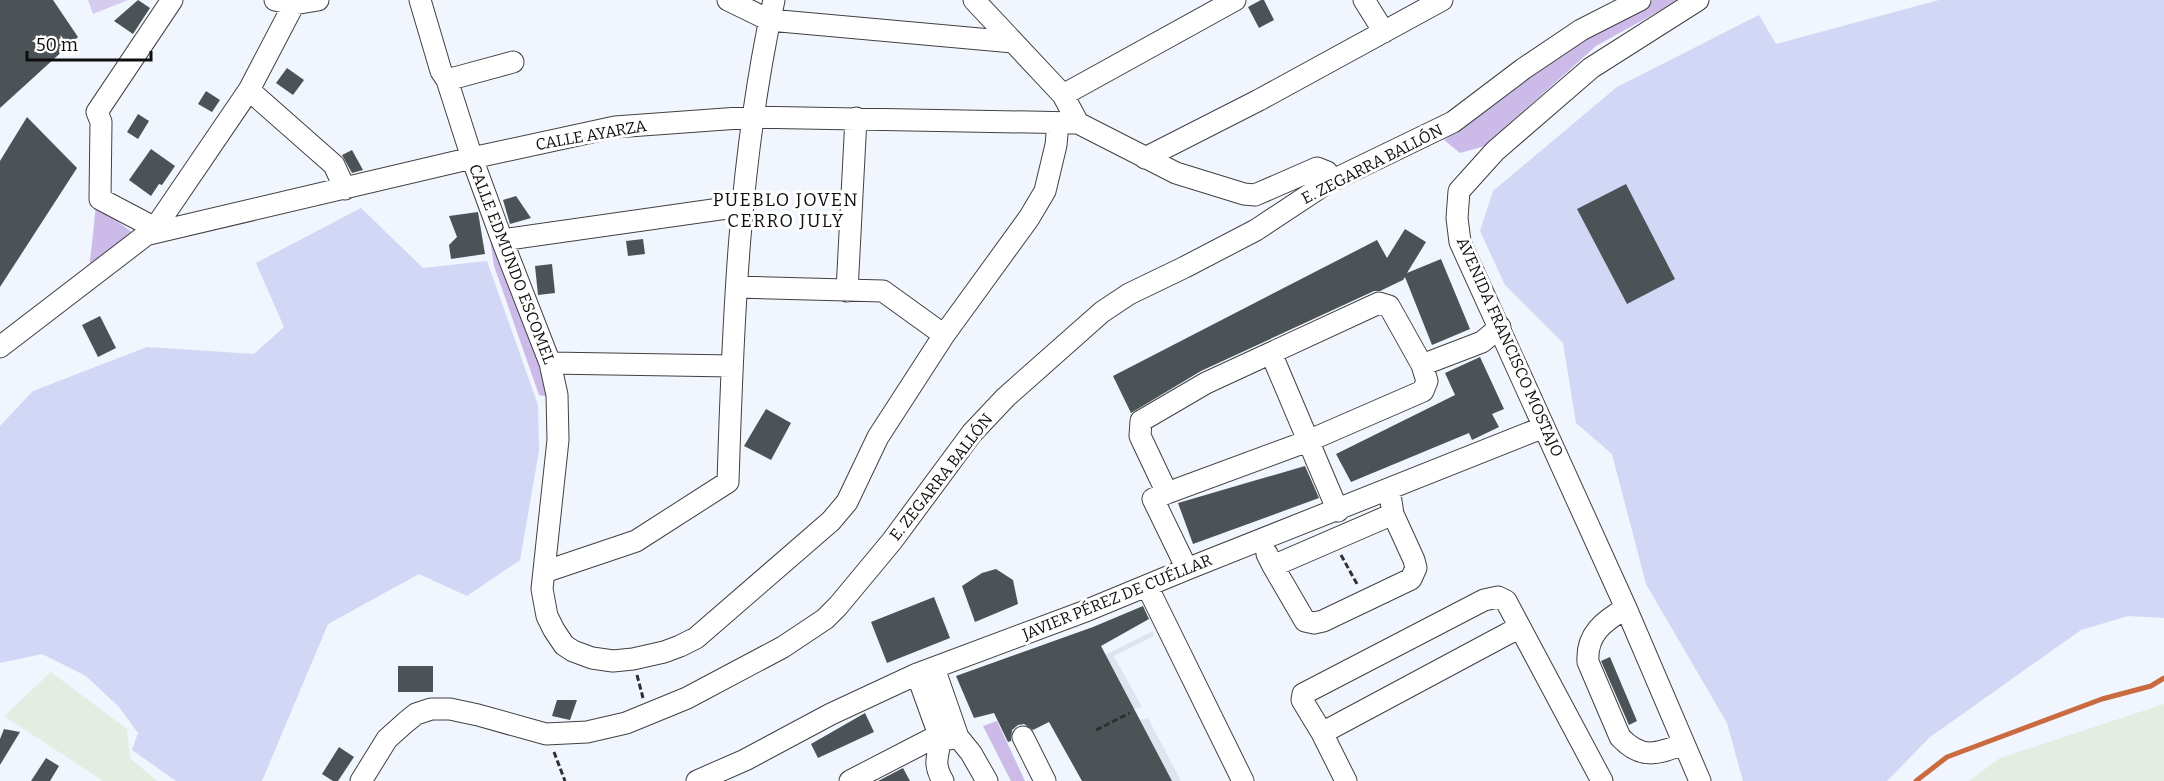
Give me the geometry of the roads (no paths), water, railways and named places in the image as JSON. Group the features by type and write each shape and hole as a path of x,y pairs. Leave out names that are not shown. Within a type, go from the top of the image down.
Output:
{"street":[{"path":"152,231 100,199 101,122 97,112 172,0"},
{"path":"0,347 152,231 249,90 284,2 318,0"},
{"name":"CALLE EDMUNDO ESCOMEL","path":"420,0 441,70 447,80 472,158 550,363 557,395 558,440 542,589 547,616 564,645 592,658 613,661 633,659 664,652 696,638 831,521 847,502 878,437 945,335 1029,218 1045,191 1056,145 1068,123"},
{"path":"728,0 772,10 1013,42"},
{"path":"974,0 1063,95 1068,123 1105,135 1176,173 1244,194 1255,195 1317,168 1327,172 1333,180"},
{"path":"1364,0 1384,32"},
{"path":"1145,158 1442,0"},
{"name":"E. ZEGARRA BALLÓN","path":"361,781 387,739 411,718 431,709 450,709 478,715 546,734 587,732 626,723 687,698 783,647 825,619 892,542 972,433 1006,397 1102,312 1129,294 1256,230 1312,191 1453,122 1523,69 1572,37 1640,0"},
{"name":"AVENIDA FRANCISCO MOSTAJO","path":"1698,0 1591,68 1495,151 1460,191 1457,218 1460,242 1626,608 1700,781"},
{"path":"1063,95 1232,1"},
{"path":"544,572 636,541 728,482 741,206 753,117 772,10"},
{"path":"447,80 513,62"},
{"path":"249,90 334,165 345,189"},
{"name":"CALLE AYARZA","path":"152,231 615,127 753,117 1068,123"},
{"path":"855,290 856,118"},
{"path":"502,240 741,206"},
{"path":"738,287 883,291 945,335"},
{"path":"1167,493 1140,436 1141,421 1206,383 1270,353 1379,303 1389,306 1422,365 1426,381 1423,391 1308,441 1153,499 1187,569"},
{"path":"1422,365 1482,342 1500,327"},
{"path":"1270,353 1338,511"},
{"path":"550,363 732,366"},
{"name":"JAVIER PÉREZ DE CUÉLLAR","path":"697,781 745,760 831,714 926,671 1338,511 1544,428"},
{"path":"1261,540 1273,566 1305,621 1314,623 1323,621 1411,579 1416,568 1393,514 1389,490"},
{"path":"1273,566 1393,514"},
{"path":"1147,586 1243,781"},
{"path":"1346,781 1322,733 1302,700 1303,694 1484,600 1498,597 1506,601 1602,781"},
{"path":"1626,608 1599,626 1591,642 1588,662 1620,737 1628,746 1646,754 1665,752 1684,744"},
{"path":"1322,733 1520,627"},
{"path":"926,671 946,738 936,767 943,781"},
{"path":"1023,737 1045,781"},
{"path":"850,781 946,738"},
{"path":"946,738 972,753 987,781"}],"waterway":[{"path":"1916,781 1947,757 2102,699 2151,686 2164,678"}],"district":[{"name":"PUEBLO JOVEN CERRO JULY","path":"786,210"}]}
